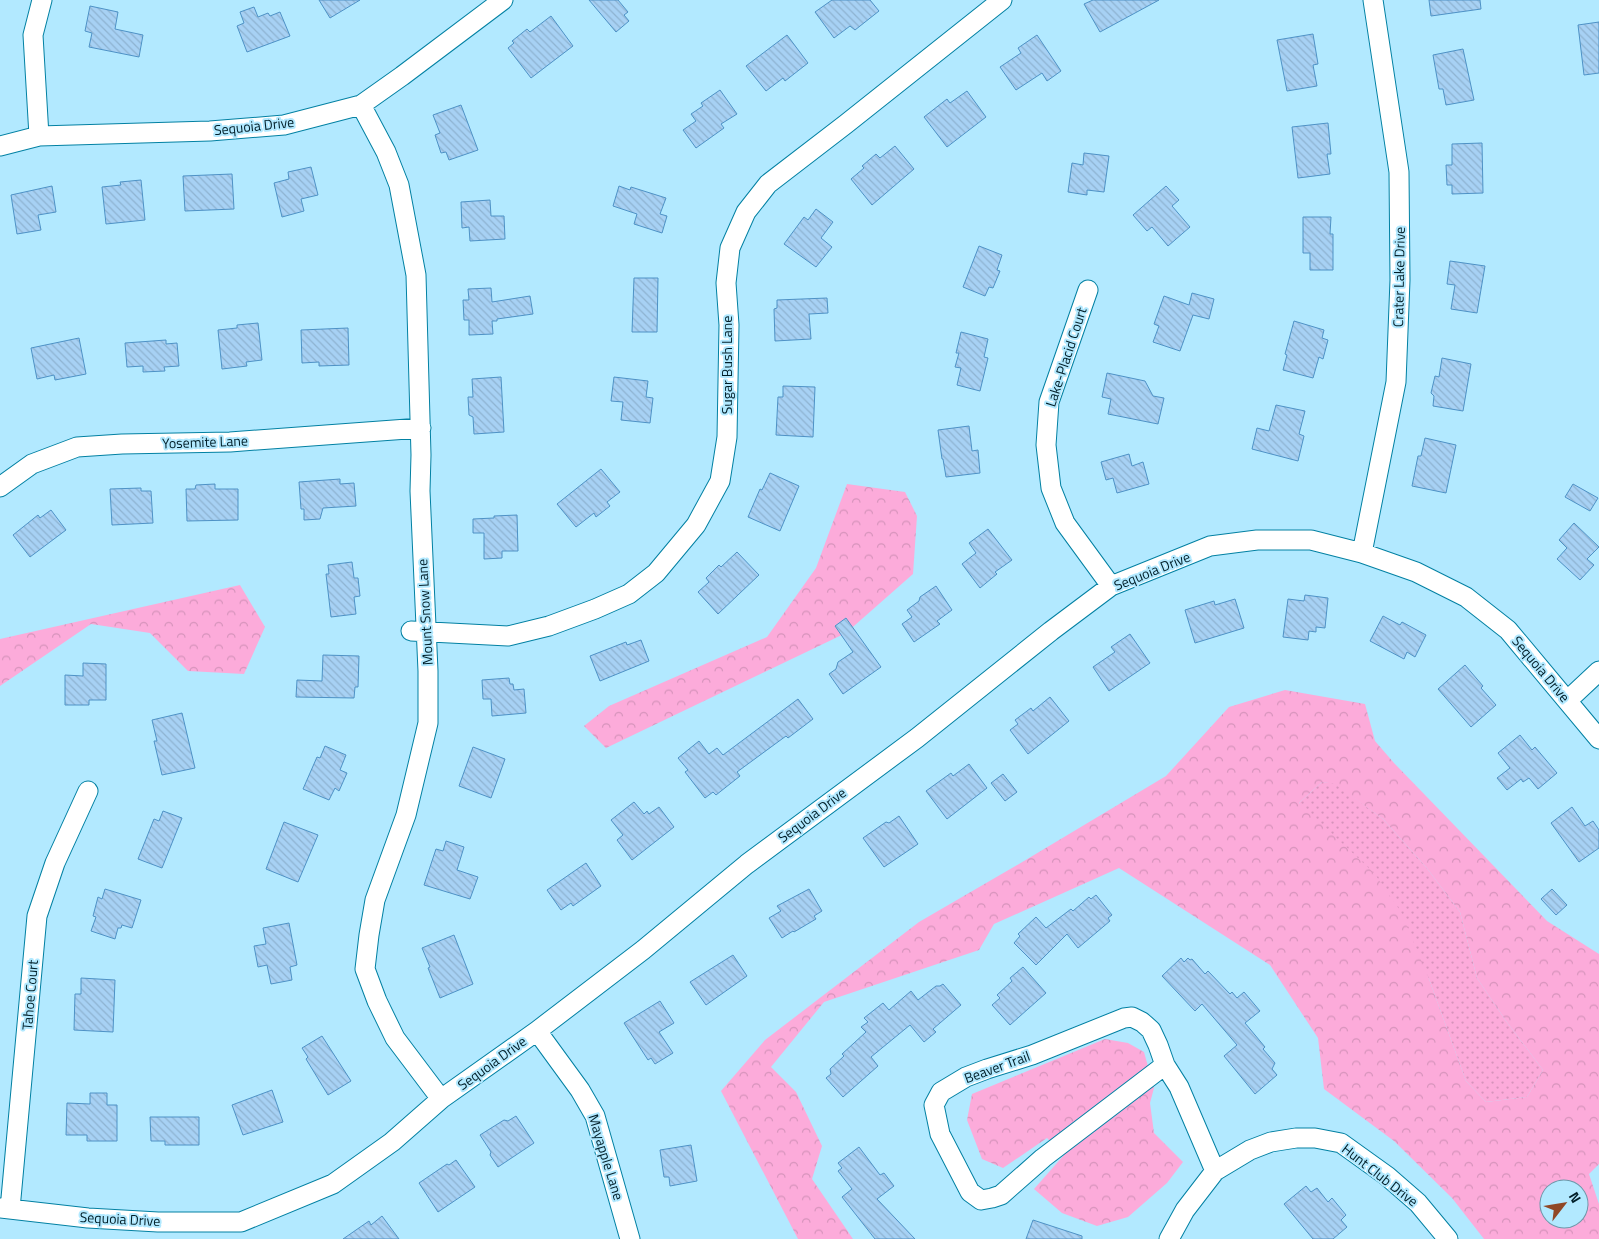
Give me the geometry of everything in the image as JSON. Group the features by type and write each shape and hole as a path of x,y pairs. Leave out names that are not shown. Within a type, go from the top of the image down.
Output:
{"street":[{"path":"39,136 33,35 42,0"},
{"name":"Sequoia Drive","path":"0,146 39,136 210,130 284,125 361,105 503,0"},
{"name":"Sugar Bush Lane","path":"419,632 508,636 549,626 595,610 629,594 656,573 696,525 720,481 727,437 729,325 726,283 730,248 746,212 768,184 1002,0"},
{"name":"Crater Lake Drive","path":"1362,553 1396,382 1400,280 1399,172 1374,0"},
{"name":"Mount Snow Lane","path":"361,105 386,152 399,185 416,275 422,456 419,632 428,723 406,814 375,900 365,969 377,1001 395,1038 442,1099"},
{"name":"Lake-Placid Court","path":"1088,290 1049,402 1046,445 1050,488 1065,523 1111,586"},
{"name":"Yosemite Lane","path":"0,487 32,464 77,447 122,444 230,442 421,428"},
{"name":"Sequoia Drive","path":"5,1209 88,1218 157,1231 241,1222 333,1184 392,1142 442,1099 537,1031 643,950 747,864 917,738 1051,631 1111,586 1210,546 1248,541 1311,540 1362,553 1416,572 1466,597 1508,630 1599,739"},
{"path":"1568,700 1599,671"},
{"name":"Tahoe Court","path":"5,1209 37,916 55,863 88,790"},
{"name":"Beaver Trail","path":"1132,1017 1142,1022 1150,1030 1158,1045 1164,1065 1043,1158 1001,1195 992,1198 981,1200 970,1192 940,1134 934,1105 941,1092 966,1077 987,1068 1032,1055 1124,1018 1132,1017"},
{"name":"Mayapple Lane","path":"537,1031 580,1090 595,1116 630,1239"},
{"path":"1164,1065 1179,1087 1215,1171"},
{"name":"Hunt Club Drive","path":"1169,1239 1185,1210 1215,1171 1250,1150 1272,1142 1296,1138 1315,1138 1341,1143 1387,1176 1418,1203 1448,1239"}],"green space":[{"path":"847,484 905,492 917,516 913,574 846,633 606,748 584,726 609,706 767,637 816,568"},
{"path":"240,585 265,627 244,674 188,671 150,633 91,624 0,686 0,639"},
{"path":"1285,690 1365,704 1375,741 1394,763 1547,921 1599,954 1599,1164 1589,1174 1599,1204 1599,1239 1484,1239 1452,1198 1394,1141 1324,1089 1318,1038 1270,965 1119,868 994,924 979,950 824,1002 771,1067 796,1092 822,1146 812,1179 853,1239 798,1239 721,1091 765,1040 919,922 1166,776 1229,707","holes":["1322,782 1335,784 1383,819 1426,867 1460,912 1477,978 1506,1021 1543,1070 1527,1097 1486,1102 1466,1081 1429,979 1401,912 1374,873 1299,803"]},
{"path":"1322,782 1335,783 1383,819 1426,867 1460,912 1477,978 1506,1021 1543,1070 1527,1097 1486,1102 1466,1081 1429,979 1299,803"},
{"path":"1105,1039 1128,1043 1144,1052 1154,1088 1150,1103 1154,1133 1183,1162 1167,1183 1128,1217 1097,1226 1062,1213 1034,1189 1064,1155 1047,1138 1003,1168 982,1159 967,1120 972,1094"}],"building":[{"path":"319,0 360,0 330,18"},
{"path":"589,0 618,0 628,12 624,15 629,21 616,32"},
{"path":"832,0 870,0 879,11 855,30 850,26 834,38 815,12"},
{"path":"1093,0 1159,0 1100,32 1084,4"},
{"path":"1429,0 1480,0 1481,9 1431,16"},
{"path":"90,6 118,12 115,29 143,35 139,57 89,47 92,33 85,31"},
{"path":"254,7 258,17 268,13 270,16 280,12 290,36 247,52 237,26 244,23 240,12"},
{"path":"551,16 573,46 531,78 508,48 514,43 512,41 527,29 530,32"},
{"path":"1599,22 1599,73 1584,75 1578,25"},
{"path":"1313,34 1318,64 1313,65 1317,86 1287,91 1277,40"},
{"path":"787,35 808,63 785,81 783,78 766,91 746,66"},
{"path":"1037,35 1061,71 1047,81 1042,73 1016,90 1000,67 1021,53 1018,48"},
{"path":"1463,49 1474,100 1446,105 1443,89 1439,89 1433,55"},
{"path":"720,90 737,114 721,124 724,128 696,148 683,130 696,121 691,114 703,106 701,103"},
{"path":"967,91 986,117 947,147 924,117 947,99 950,103"},
{"path":"461,105 478,150 449,160 446,152 441,153 435,135 440,133 433,115"},
{"path":"1328,123 1331,154 1327,154 1330,174 1298,178 1292,127"},
{"path":"1482,143 1483,193 1452,194 1452,185 1447,185 1446,165 1452,165 1452,144"},
{"path":"895,146 914,169 872,205 851,179 876,154 880,158"},
{"path":"1084,153 1109,156 1104,192 1087,190 1087,195 1068,192 1072,163 1083,165"},
{"path":"311,167 318,195 301,199 304,211 282,217 274,183 289,179 288,172"},
{"path":"232,174 234,209 185,211 183,176"},
{"path":"141,180 145,220 106,224 102,187 121,185 120,182"},
{"path":"52,186 56,212 38,215 41,230 17,234 11,195"},
{"path":"619,186 630,190 631,187 666,198 660,214 667,216 662,233 634,224 637,214 613,206"},
{"path":"1166,186 1179,200 1172,206 1190,227 1168,246 1152,227 1147,231 1133,215"},
{"path":"490,200 491,216 504,216 505,239 470,241 469,227 462,228 461,202"},
{"path":"816,209 833,222 821,238 832,247 816,267 784,244 804,217 808,220"},
{"path":"1303,217 1331,217 1330,234 1333,234 1333,270 1310,270 1310,253 1303,253"},
{"path":"979,246 1002,255 997,270 1000,271 993,288 989,287 985,296 963,287"},
{"path":"1450,261 1485,266 1477,313 1451,309 1455,285 1447,284"},
{"path":"634,278 658,278 657,332 632,332"},
{"path":"491,288 492,302 530,296 533,314 492,321 493,334 469,335 469,320 464,320 463,300 469,300 468,289"},
{"path":"1192,293 1214,299 1209,319 1193,315 1180,351 1153,342 1159,326 1154,324 1164,296 1189,305"},
{"path":"827,298 828,313 809,314 811,339 775,341 774,309 777,308 777,300"},
{"path":"1294,321 1324,330 1322,338 1328,340 1323,359 1319,357 1313,378 1283,370 1287,355 1285,354"},
{"path":"258,323 262,360 246,362 247,366 222,369 218,330 237,328 237,325"},
{"path":"348,328 349,365 319,366 319,362 302,363 301,330"},
{"path":"961,332 988,339 984,357 988,358 980,391 957,385 961,368 955,367 959,353 956,353"},
{"path":"79,338 86,374 55,380 54,375 37,379 31,348"},
{"path":"166,340 166,344 177,343 179,366 164,367 165,371 143,372 143,366 127,367 125,343"},
{"path":"1442,358 1471,364 1463,411 1433,406 1434,396 1431,393 1435,376 1439,377"},
{"path":"1107,373 1145,381 1153,396 1164,398 1158,424 1108,414 1111,399 1102,397"},
{"path":"501,377 504,432 474,434 473,417 469,415 468,397 473,397 472,379"},
{"path":"614,377 648,381 646,397 653,398 650,423 621,420 623,402 611,401"},
{"path":"783,386 815,387 813,437 776,435 778,397 783,397"},
{"path":"1276,405 1305,411 1299,434 1304,436 1298,461 1252,449 1257,428 1269,431"},
{"path":"969,426 972,451 978,450 980,473 946,477 938,430"},
{"path":"1425,438 1456,445 1446,493 1412,486 1418,456 1421,456"},
{"path":"1129,454 1132,466 1143,462 1149,484 1117,493 1113,478 1106,480 1101,462"},
{"path":"601,469 620,492 607,502 610,506 596,517 594,513 576,527 557,504"},
{"path":"770,473 799,486 780,531 748,517 760,489 762,490"},
{"path":"340,479 340,484 354,483 356,506 323,508 320,519 304,520 304,509 301,509 299,482"},
{"path":"215,484 215,489 238,489 238,520 187,521 186,489 195,489 196,485"},
{"path":"1573,484 1598,498 1590,511 1565,497"},
{"path":"141,488 141,491 151,491 153,523 112,525 110,489"},
{"path":"51,510 66,530 30,557 13,535 38,515 40,518"},
{"path":"517,515 518,551 502,551 502,558 484,559 484,533 473,533 473,519"},
{"path":"1574,523 1599,547 1587,559 1594,565 1580,580 1557,559 1567,548 1559,540"},
{"path":"988,529 1012,560 995,572 997,574 980,588 962,564 976,553 969,543"},
{"path":"737,552 759,575 718,614 698,592 709,582 706,578 719,565 721,567"},
{"path":"352,562 354,578 358,578 360,596 354,597 356,614 331,617 326,574 329,574 328,565"},
{"path":"936,586 952,610 937,621 940,624 914,642 902,624 912,617 907,610 919,601 920,597"},
{"path":"1305,595 1328,598 1325,628 1316,627 1316,632 1309,631 1308,640 1283,637 1288,599 1304,601"},
{"path":"1235,599 1244,628 1195,643 1185,610 1214,601 1215,605"},
{"path":"1383,616 1400,625 1402,622 1426,635 1415,657 1407,652 1404,659 1370,641"},
{"path":"846,618 881,667 843,694 829,674 836,669 838,662 853,652 835,626"},
{"path":"1130,634 1150,663 1109,691 1093,667 1115,652 1111,647"},
{"path":"641,640 649,661 600,681 590,656 626,642 627,645"},
{"path":"323,655 359,656 358,687 355,687 354,698 296,697 297,680 322,681"},
{"path":"83,663 106,664 106,700 89,700 89,705 65,705 65,675 83,676"},
{"path":"1465,665 1496,705 1471,727 1438,689"},
{"path":"509,678 514,690 524,689 526,713 492,716 491,699 483,699 482,680"},
{"path":"1050,697 1069,721 1028,754 1010,730 1018,724 1015,720 1031,708 1033,711"},
{"path":"798,699 813,719 788,738 786,736 737,772 740,776 716,795 713,792 705,798 685,772 688,770 678,758 699,741 709,754 717,748 723,755"},
{"path":"182,713 195,768 162,775 154,741 157,741 152,720"},
{"path":"1520,735 1532,750 1535,747 1557,773 1538,789 1529,778 1523,782 1521,779 1507,790 1497,778 1510,768 1498,753"},
{"path":"325,746 346,755 340,770 347,773 339,791 335,788 329,800 303,789 317,757 320,758"},
{"path":"473,747 505,759 491,798 459,786"},
{"path":"969,764 987,788 947,819 926,791 951,773 953,776"},
{"path":"1003,774 1017,792 1005,801 991,783"},
{"path":"634,802 644,814 647,811 649,814 659,807 674,827 632,860 617,840 623,835 611,820"},
{"path":"1572,807 1585,826 1593,821 1599,830 1599,848 1579,862 1551,823"},
{"path":"163,811 182,818 162,868 138,859 154,819 159,821"},
{"path":"899,816 918,844 884,867 863,838 886,822 889,823"},
{"path":"284,822 318,835 298,882 266,869"},
{"path":"446,841 464,847 457,870 478,877 470,899 424,885 436,849 443,851"},
{"path":"586,863 601,886 573,906 571,903 561,910 547,890"},
{"path":"105,889 141,900 132,928 122,925 121,928 118,928 115,939 91,931 96,917 93,916 98,897 102,899"},
{"path":"809,889 822,911 814,916 816,919 782,938 769,918 781,911 777,906"},
{"path":"1552,889 1567,905 1556,915 1541,899"},
{"path":"1096,895 1112,915 1108,918 1110,921 1078,948 1067,934 1036,965 1014,943 1020,936 1018,934 1036,917 1046,928 1071,909 1073,911 1089,897 1091,899"},
{"path":"289,923 297,965 290,967 292,980 271,984 267,965 258,967 254,946 266,944 263,928"},
{"path":"454,935 473,984 440,998 422,948"},
{"path":"733,955 747,976 706,1005 690,982"},
{"path":"1181,958 1184,962 1188,958 1192,959 1205,974 1208,971 1230,994 1232,992 1237,998 1244,992 1260,1011 1245,1023 1265,1047 1263,1049 1275,1063 1272,1069 1277,1075 1255,1094 1224,1056 1237,1045 1202,1004 1195,1011 1162,976"},
{"path":"1023,967 1046,993 1010,1025 992,1005 1000,998 997,995 1012,981 1010,978"},
{"path":"81,978 115,980 113,1032 74,1030 75,994 81,994"},
{"path":"943,984 961,1005 933,1029 936,1032 924,1042 910,1025 871,1057 878,1066 843,1097 826,1078 831,1074 830,1069 844,1056 842,1054 866,1032 861,1027 868,1022 864,1018 883,1003 889,1010 911,991 918,1000 936,986"},
{"path":"660,1001 674,1023 659,1032 673,1053 655,1064 651,1058 648,1060 624,1023"},
{"path":"322,1036 351,1081 328,1095 306,1059 308,1057 302,1048"},
{"path":"272,1090 283,1122 243,1135 232,1105"},
{"path":"90,1093 107,1093 107,1105 117,1105 117,1141 87,1141 87,1135 66,1135 67,1103 90,1104"},
{"path":"516,1116 534,1143 498,1167 480,1135 504,1120 508,1121"},
{"path":"150,1117 199,1117 199,1145 165,1145 165,1141 151,1141"},
{"path":"691,1145 697,1181 670,1186 669,1177 664,1177 660,1150"},
{"path":"859,1147 880,1175 884,1173 894,1186 877,1199 915,1239 875,1239 842,1197 852,1189 838,1171 842,1168 838,1163"},
{"path":"456,1160 475,1187 438,1212 419,1183"},
{"path":"1306,1186 1311,1192 1317,1188 1328,1202 1332,1198 1346,1215 1341,1220 1347,1227 1333,1239 1313,1239 1284,1204"},
{"path":"382,1216 399,1239 343,1239 369,1221 371,1225"},
{"path":"1033,1220 1082,1236 1082,1239 1026,1239"}]}
